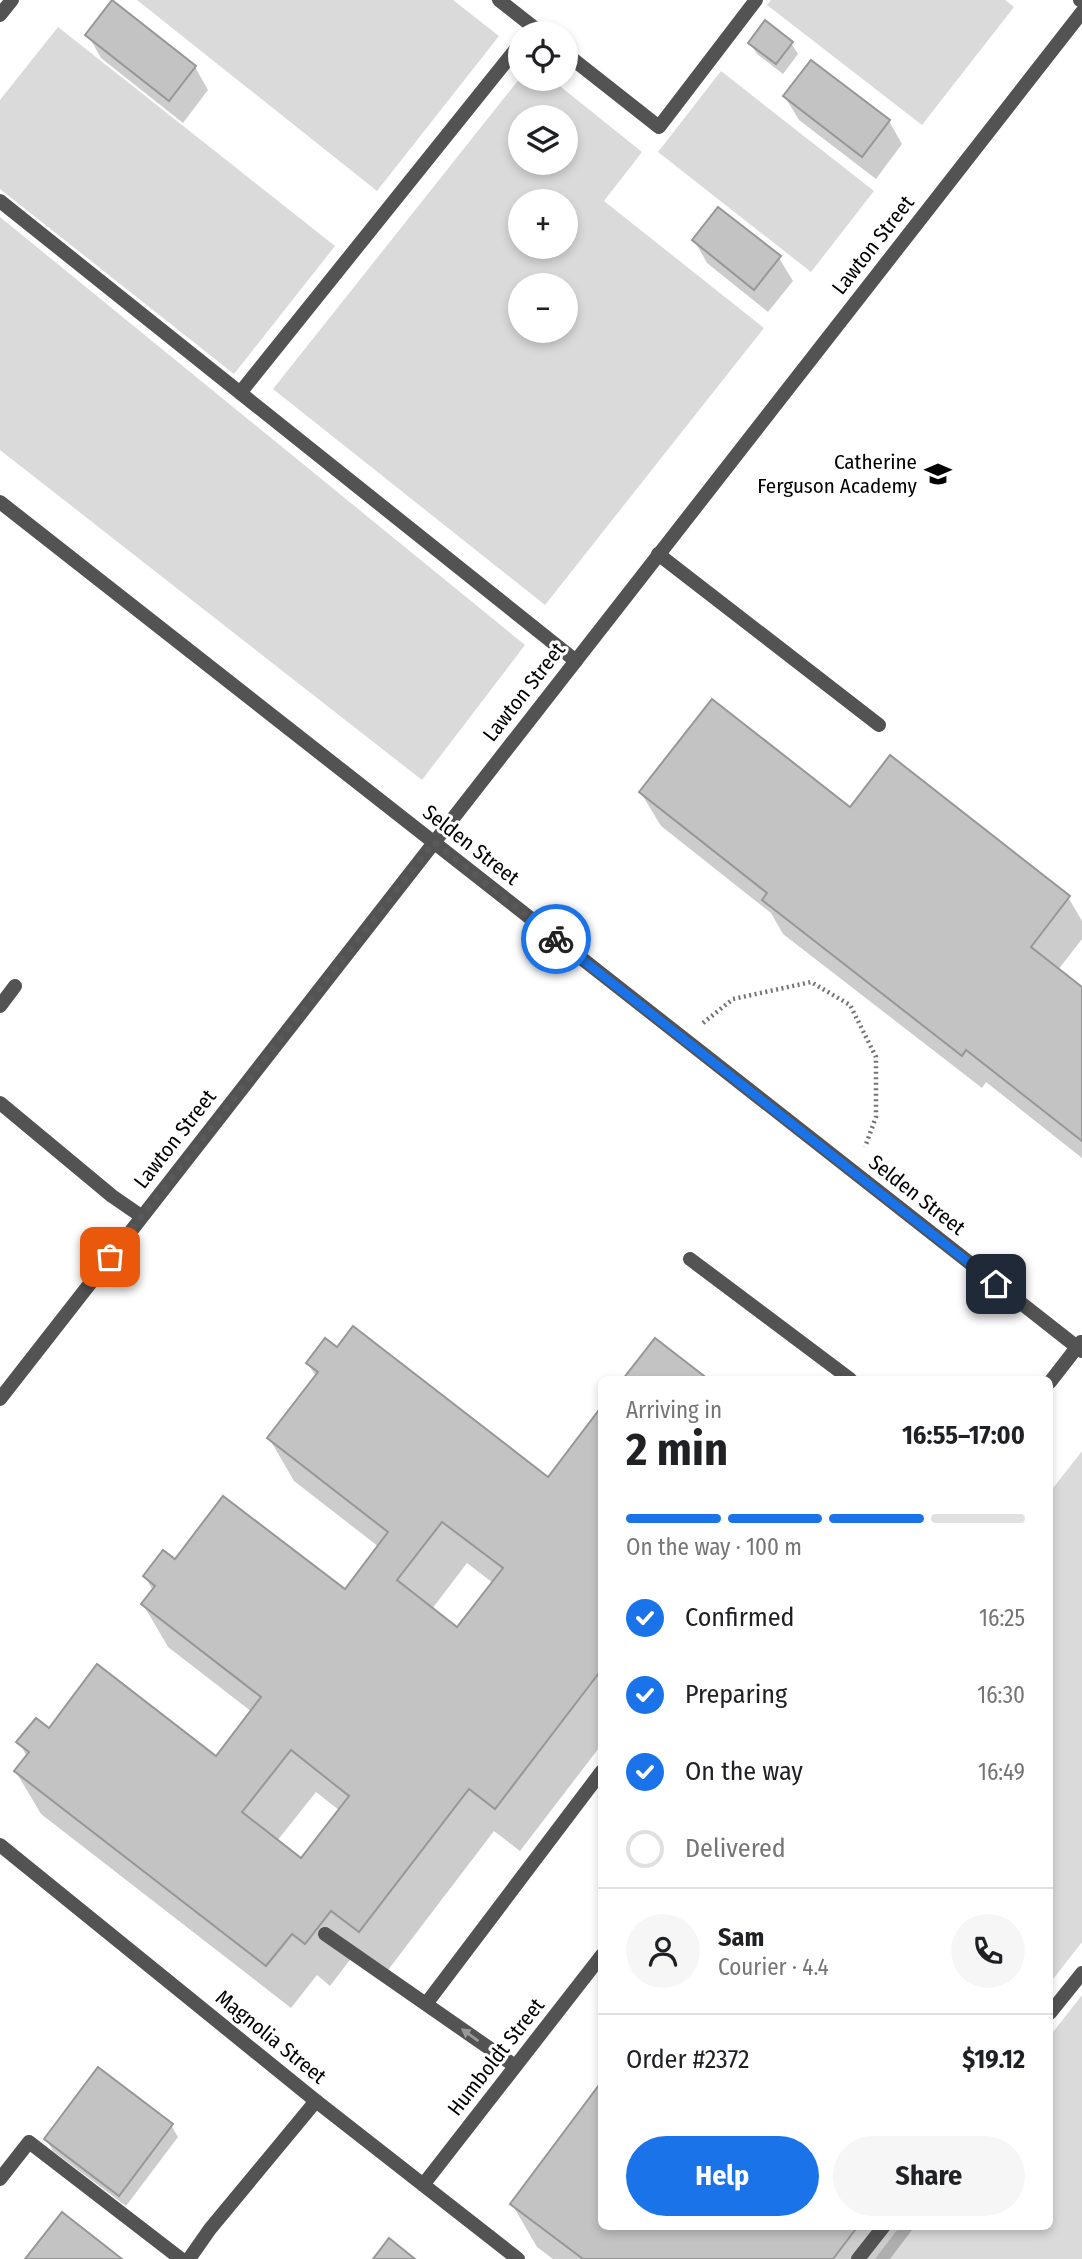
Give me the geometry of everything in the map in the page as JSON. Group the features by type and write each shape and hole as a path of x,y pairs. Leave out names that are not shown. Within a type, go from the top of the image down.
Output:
{"street":[{"path":"0,15 12,0"},
{"path":"499,0 523,21"},
{"path":"578,63 659,127 756,0"},
{"name":"Lawton Street","path":"0,1399 1082,12"},
{"path":"240,393 508,59"},
{"path":"0,201 576,661"},
{"name":"Selden Street","path":"0,502 854,1173 1080,1347"},
{"path":"658,554 879,725"},
{"path":"0,1006 15,986"},
{"path":"0,1103 112,1196 141,1216"},
{"path":"690,1259 846,1376"},
{"path":"1053,1378 1080,1347"},
{"path":"426,2004 598,1776"},
{"name":"Magnolia Street","path":"0,1846 316,2101 518,2259"},
{"path":"325,1934 515,2066"},
{"name":"Humboldt Street","path":"423,2185 598,1960"},
{"path":"1053,2009 1082,1973"},
{"path":"189,2259 210,2229 316,2101"},
{"path":"0,2179 29,2142 181,2259"},
{"path":"858,2259 881,2230"}],"path":[{"path":"683,1039 733,999 811,982 850,1005 876,1057 876,1117 854,1173"}],"shaded area":[{"path":"137,0 453,0 499,36 377,191"},
{"path":"771,0 1005,0 1014,7 922,125 767,5"},
{"path":"58,27 335,246 234,374 0,189 0,100"},
{"path":"721,71 874,191 811,272 658,152"},
{"path":"510,91 566,91 642,152 604,201 764,328 545,605 273,389"},
{"path":"0,217 525,645 422,780 0,450"},
{"path":"1082,1451 1082,1942 1053,1979 1053,1488"},
{"path":"1082,1995 1082,2259 875,2259 897,2230 1053,2230 1053,2032"}],"building":[{"path":"112,0 196,66 169,101 85,35"},
{"path":"765,20 793,42 776,64 748,43"},
{"path":"811,60 890,120 862,157 783,96"},
{"path":"718,207 781,256 754,290 692,240"},
{"path":"712,699 850,807 890,755 1070,896 1031,947 1082,987 1082,1141 966,1050 962,1056 762,900 767,893 639,792"},
{"path":"353,1326 548,1477 598,1411 598,1674 495,1809 469,1789 359,1932 331,1911 305,1944 292,1934 266,1966 14,1771 29,1752 16,1742 36,1718 49,1728 97,1664 216,1756 261,1697 141,1604 155,1586 143,1576 163,1550 175,1559 223,1496 345,1589 388,1532 267,1438 318,1372 306,1363 325,1338 337,1347","holes":["442,1522 503,1568 457,1627 397,1580","291,1750 349,1796 301,1858 242,1812"]},
{"path":"655,1338 704,1376 625,1376"},
{"path":"98,2067 173,2124 119,2196 44,2139"},
{"path":"598,2086 598,2230 855,2230 833,2259 583,2259 510,2204"},
{"path":"62,2212 122,2259 25,2259"},
{"path":"389,2238 415,2259 373,2259"}],"way so far":[{"path":"110,1257 434,842 556,939"}],"place":[{"name":"Catherine Ferguson Academy","path":"938,474"}],"route":[{"path":"556,939 996,1284"}]}
